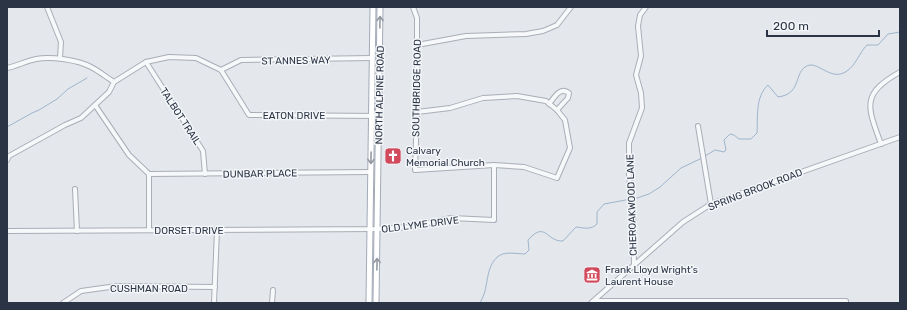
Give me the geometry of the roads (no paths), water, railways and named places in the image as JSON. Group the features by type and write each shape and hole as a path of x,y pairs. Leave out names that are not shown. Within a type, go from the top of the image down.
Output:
{"main road":[{"name":"NORTH ALPINE ROAD","path":"369,303 373,7"},
{"name":"NORTH ALPINE ROAD","path":"376,303 380,7"}],"street":[{"path":"47,7 60,42 60,58"},
{"name":"SOUTHBRIDGE ROAD","path":"413,7 417,18 417,112 415,170 494,165"},
{"path":"417,45 466,36 526,34 543,30 557,25 570,7"},
{"name":"CHEROAKWOOD LANE","path":"634,265 633,208 629,177 629,143 642,108 641,93 636,75 641,56 638,26 640,15 646,7"},
{"path":"7,68 35,59 50,57 60,58 89,66 114,82"},
{"path":"7,160 9,156 64,125 81,118 109,92 114,82 146,62 169,57 196,58 221,70"},
{"name":"ST ANNES WAY","path":"221,70 241,60 372,58"},
{"name":"TALBOT TRAIL","path":"146,62 204,151 205,174"},
{"name":"EATON DRIVE","path":"221,70 249,115 379,116"},
{"path":"880,144 871,119 870,101 874,92 881,84 900,72"},
{"path":"548,102 559,92 563,90 567,91 569,93 568,98 557,110"},
{"path":"417,112 450,108 483,98 517,96 548,102 565,120 570,148 557,178 524,167 494,165"},
{"path":"95,105 129,155 149,174 149,230"},
{"path":"698,126 711,204"},
{"name":"SPRING BROOK ROAD","path":"592,302 683,222 711,204 900,137"},
{"name":"OLD LYME DRIVE","path":"370,228 410,227 451,218 494,220 494,165"},
{"name":"DUNBAR PLACE","path":"149,174 371,172"},
{"path":"75,189 77,231"},
{"name":"DORSET DRIVE","path":"7,231 370,228"},
{"path":"214,303 217,230"},
{"name":"CUSHMAN ROAD","path":"63,303 81,291 117,286 215,287"},
{"path":"272,303 273,290"},
{"path":"592,302 846,302"}],"waterway":[{"path":"705,156 715,150 724,152 726,150 724,140 730,134 739,139 751,139 757,133 759,101 768,85 778,97 785,95 794,88 802,70 810,65 829,73 841,74 853,66 867,45 878,45 888,34 900,32"},
{"path":"7,127 57,99 68,89 87,78"},
{"path":"634,199 649,194 660,187 681,168 702,158"},
{"path":"480,303 485,292 490,270 494,260 498,257 508,253 525,254 529,250 528,240 534,234 539,232 546,233 557,240 563,241 576,227 590,228 595,226 597,224 597,212 604,204 631,199"}],"place":[{"name":"Calvary Memorial Church","path":"393,156"},
{"name":"Frank Lloyd Wright's Laurent House","path":"592,275"}]}
